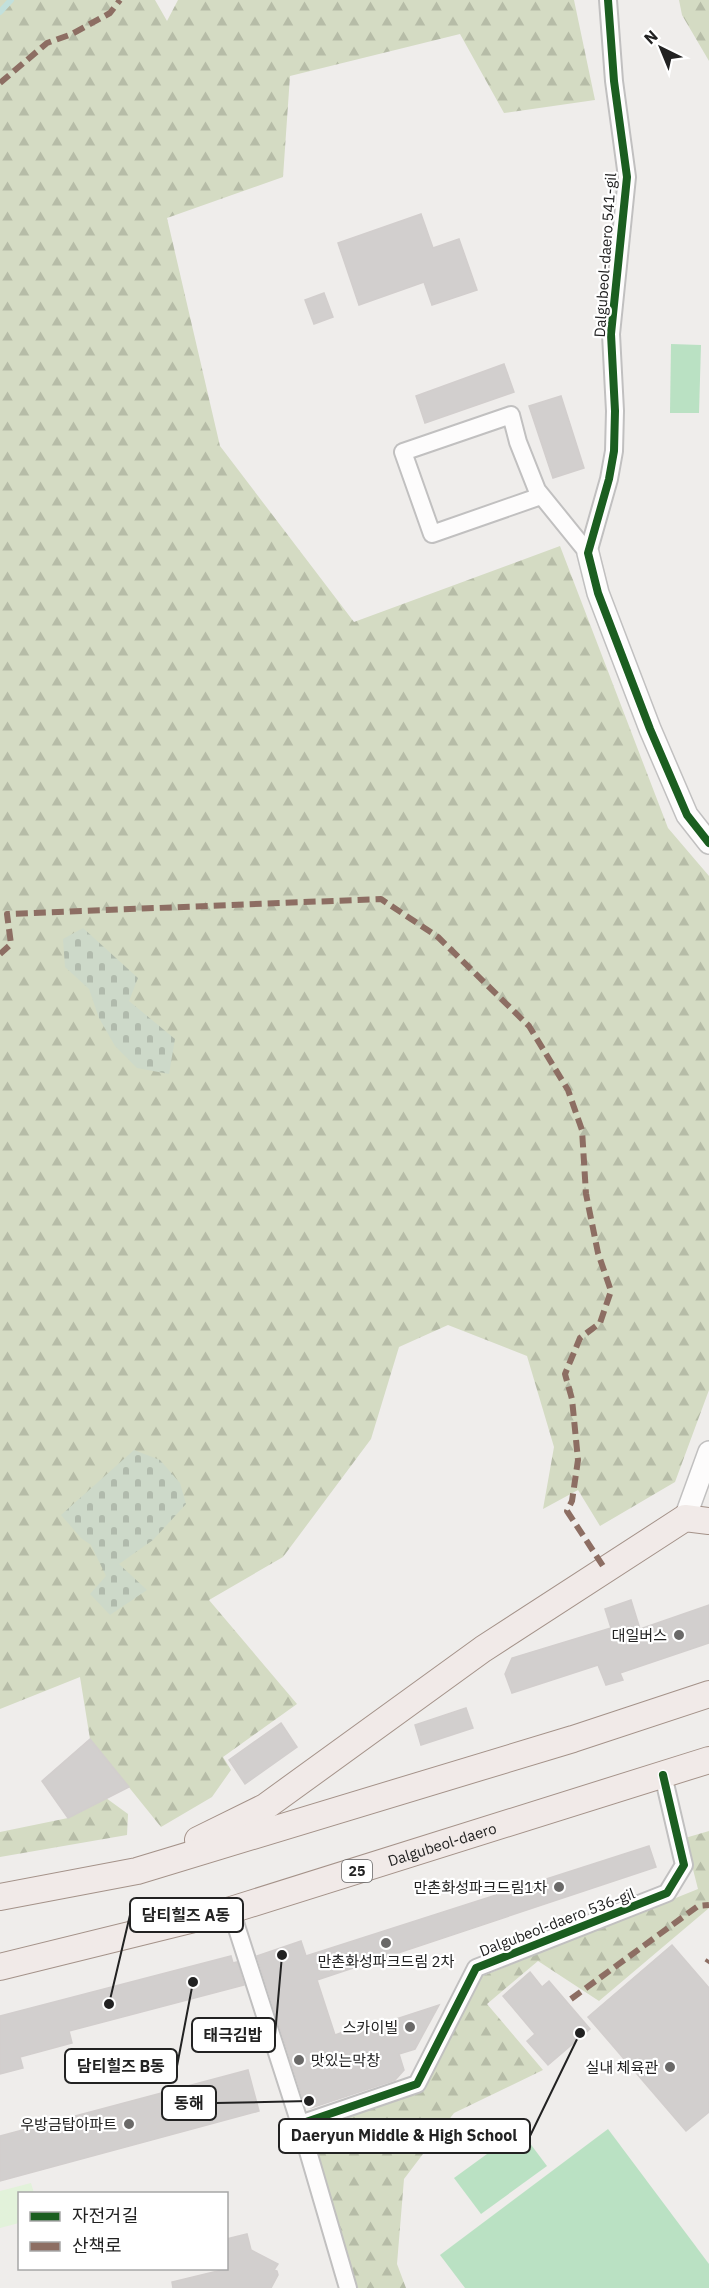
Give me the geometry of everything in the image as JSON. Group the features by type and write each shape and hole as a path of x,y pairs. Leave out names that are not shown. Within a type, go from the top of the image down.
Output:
{"main road":[{"path":"137,1871 265,1807 483,1649 697,1520"},
{"path":"0,1897 137,1871 573,1739 709,1694"},
{"name":"Dalgubeol-daero","path":"0,1967 231,1910 709,1760"}],"street":[{"name":"Dalgubeol-daero 541-gil","path":"608,0 614,81 627,177 611,334 615,411 614,451 609,479 588,553 598,593 650,729 687,815 709,843"},
{"path":"541,495 432,534 403,452 511,415 518,441 537,490 588,553"},
{"path":"697,1520 709,1452"},
{"name":"Dalgubeol-daero 536-gil","path":"300,2124 417,2084 477,1968 667,1893 684,1865 663,1775"},
{"path":"231,1910 300,2124 348,2288"}],"green space":[{"path":"0,0 155,0 167,21 178,0 574,0 595,100 504,113 460,34 290,76 283,177 167,218 220,446 354,622 560,546 668,828 709,876 709,1390 675,1482 600,1526 578,1490 543,1509 554,1447 527,1356 448,1325 399,1347 371,1439 283,1557 209,1600 297,1704 223,1757 231,1770 212,1797 161,1827 90,1739 80,1677 0,1709"},
{"path":"679,0 709,0 709,61 682,15"},
{"path":"671,344 701,345 699,413 670,413"},
{"path":"83,928 138,978 129,1001 175,1039 169,1074 137,1068 115,1046 99,1018 89,989 65,967 63,939"},
{"path":"134,1450 160,1460 180,1483 186,1504 153,1540 119,1564 147,1590 110,1615 90,1594 106,1576 91,1545 81,1538 61,1515"},
{"path":"106,1798 128,1814 127,1835 0,1857 0,1832 68,1818"},
{"path":"709,1831 709,1908 599,2001 538,1961 487,2004 543,2070 454,2113 404,2179 397,2264 406,2288 356,2288 311,2137 322,2122 422,2089 480,1977 698,1889 685,1838"},
{"path":"608,2129 709,2264 709,2288 465,2288 440,2255"},
{"path":"520,2130 547,2166 481,2214 454,2178"},
{"path":"31,2183 34,2192 18,2192 18,2223 0,2228 0,2191"}],"building":[{"path":"421,214 433,248 459,239 477,290 432,305 424,282 359,305 338,243"},
{"path":"324,293 333,317 314,324 305,300"},
{"path":"504,364 514,392 425,423 416,396"},
{"path":"561,396 584,468 553,478 529,406"},
{"path":"631,1600 640,1629 709,1605 709,1643 620,1673 623,1680 606,1685 598,1665 512,1693 505,1674 512,1658 611,1628 605,1609"},
{"path":"466,1708 473,1728 421,1745 415,1725"},
{"path":"281,1723 297,1747 245,1784 229,1760"},
{"path":"90,1739 129,1787 68,1818 42,1781"},
{"path":"649,1846 656,1867 317,1980 335,2035 346,2031 347,2035 439,2005 415,2049 399,2054 404,2070 395,2080 311,2108 305,2105 257,1956 301,1941 306,1956"},
{"name":"실내 체육관","path":"672,1945 709,1988 709,2112 686,2131 588,2017"},
{"path":"231,1956 233,1963 237,1962 244,1985 69,2031 72,2043 20,2057 23,2068 0,2074 0,2016"},
{"path":"530,1972 542,1987 549,1981 590,2029 548,2065 527,2041 535,2034 503,1996"},
{"name":"우방금탑아파트","path":"248,2070 259,2111 0,2181 0,2136"},
{"path":"247,2234 251,2250 278,2264 274,2270 278,2275 271,2288 173,2288 172,2282 228,2270 228,2239"}],"waterway":[{"path":"0,12 11,0"}],"marked path":[{"path":"0,83 47,43 72,34 110,13 120,0"},
{"path":"0,954 11,944 7,914 381,899 438,937 529,1026 568,1090 582,1130 586,1194 598,1253 611,1291 600,1323 580,1338 565,1374 572,1399 578,1460 572,1501 567,1511 605,1569"},
{"path":"571,1999 698,1906 709,1905"}],"cycle path":[{"path":"608,0 614,81 627,177 611,334 615,411 614,451 609,479 588,553 598,593 650,729 687,815 709,843"},
{"path":"300,2124 417,2084 476,1968 667,1893 684,1865 663,1775"}],"place":[{"name":"대일버스","path":"679,1635"},
{"name":"만촌화성파크드림1차","path":"559,1887"},
{"name":"만촌화성파크드림 2차","path":"386,1943"},
{"name":"태극김밥","path":"282,1955"},
{"name":"담티힐즈 B동","path":"193,1982"},
{"name":"담티힐즈 A동","path":"109,2004"},
{"name":"스카이빌","path":"410,2027"},
{"name":"Daeryun Middle & High School","path":"580,2033"},
{"name":"맛있는막창","path":"299,2060"},
{"name":"실내 체육관","path":"670,2067"},
{"name":"동해","path":"309,2101"},
{"name":"우방금탑아파트","path":"129,2124"}]}
